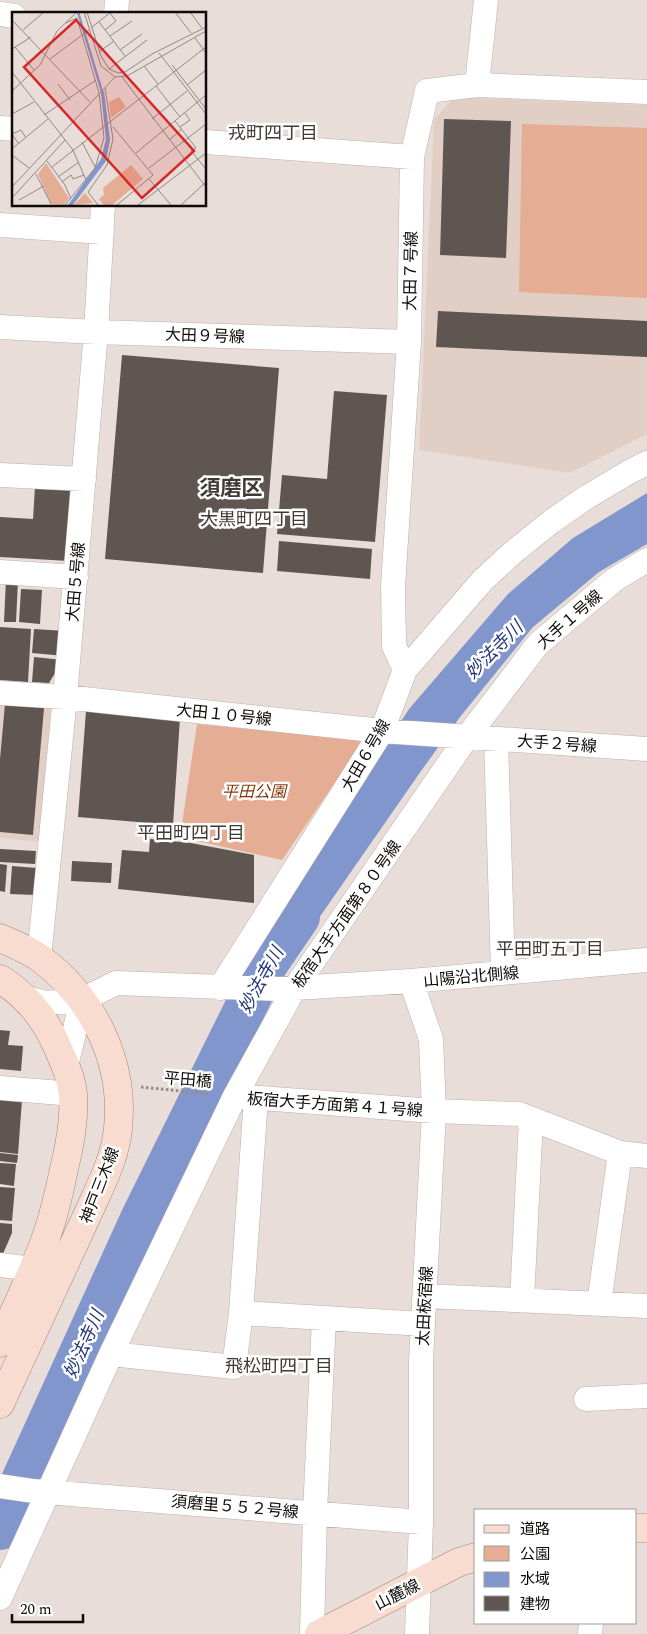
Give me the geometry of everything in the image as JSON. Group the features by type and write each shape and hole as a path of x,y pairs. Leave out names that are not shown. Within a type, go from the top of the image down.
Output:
{"main road":[{"name":"神戸三木線","path":"0,938 39,958 63,977 82,1000 105,1040 116,1074 118,1092 118,1128 110,1164 0,1404"},
{"name":"神戸三木線","path":"0,980 12,986 26,998 48,1026 66,1066 73,1094 71,1131 65,1166 50,1225 34,1269 0,1343"},
{"name":"山麓線","path":"319,1634 459,1562 474,1558"}],"street":[{"path":"477,85 486,0"},
{"name":"大田７号線","path":"405,670 394,646 393,586 409,342 412,157 427,91 477,85 647,92"},
{"path":"206,142 412,157"},
{"name":"大田５号線","path":"39,958 76,576 96,332 103,206"},
{"path":"0,225 102,232"},
{"name":"大田９号線","path":"0,327 409,342"},
{"name":"大田６号線","path":"220,988 382,731 405,670 482,581 511,554 552,521 587,497 647,463"},
{"path":"0,474 84,480"},
{"name":"大手１号線","path":"466,737 538,644 614,580 647,560"},
{"path":"0,572 76,576"},
{"name":"大田１０号線","path":"0,693 65,696 382,731 466,737"},
{"name":"大手２号線","path":"466,737 647,749"},
{"name":"板宿大手方面第８０号線","path":"0,1598 41,1491 111,1354 286,989 466,737"},
{"path":"496,739 503,973"},
{"name":"山陽沿北側線","path":"220,988 286,989 411,981 647,960"},
{"name":"太田板宿線","path":"411,981 431,1039 434,1111 421,1361 420,1583 417,1634"},
{"path":"26,998 46,1003 82,1000 116,983 220,988"},
{"path":"66,1066 82,1000"},
{"path":"0,1088 73,1094"},
{"path":"111,1354 234,1367 241,1313 235,1096"},
{"name":"板宿大手方面第４１号線","path":"235,1096 434,1111 519,1114 620,1153 647,1156"},
{"path":"522,1300 531,1118"},
{"path":"599,1304 620,1153"},
{"path":"0,1265 34,1269"},
{"path":"424,1296 647,1306"},
{"path":"241,1313 423,1324"},
{"path":"312,1634 315,1513 324,1318"},
{"path":"586,1399 647,1396"},
{"name":"須磨里５５２号線","path":"0,1486 420,1522"}],"path":[{"name":"平田橋","path":"140,1087 235,1096"}],"shaded area":[{"path":"454,97 647,105 647,434 570,473 419,450 434,120"},
{"path":"0,701 51,705 40,842 0,838"}],"green space":[{"path":"522,124 647,128 647,298 519,292"},
{"name":"平田公園","path":"197,724 364,740 282,860 180,837"}],"water":[{"path":"647,493 647,544 599,572 533,627 460,717 287,964 243,967 409,709 508,594 573,538"}],"building":[{"path":"444,119 511,121 506,258 440,255"},
{"path":"438,311 647,321 647,357 436,347"},
{"path":"122,355 279,368 263,573 105,559"},
{"path":"334,391 387,395 375,542 277,534 282,475 327,479"},
{"path":"35,487 73,489 69,561 0,557 0,517 33,519"},
{"path":"279,541 372,549 370,579 277,571"},
{"path":"6,579 18,580 16,622 4,622"},
{"path":"21,589 42,590 40,624 19,622"},
{"path":"0,627 31,629 28,682 0,680"},
{"path":"34,629 66,631 65,656 32,653"},
{"path":"34,657 63,660 49,683 32,682"},
{"path":"5,704 44,708 33,835 0,832 0,759"},
{"path":"86,711 180,718 173,825 78,817"},
{"path":"150,839 191,843 254,855 254,903 118,889 122,850 149,852"},
{"path":"0,849 36,851 35,864 0,862"},
{"path":"72,861 112,863 111,883 71,881"},
{"path":"0,864 7,865 5,892 0,891"},
{"path":"12,866 37,868 35,895 10,894"},
{"path":"0,1030 10,1031 8,1045 23,1046 21,1071 0,1069"},
{"path":"0,1098 22,1100 18,1154 0,1152"},
{"path":"0,1153 18,1155 17,1163 0,1161"},
{"path":"0,1163 16,1164 14,1186 0,1184"},
{"path":"0,1187 15,1188 12,1221 0,1220"},
{"path":"0,1223 12,1224 12,1233 2,1256 0,1256"}],"waterway":[{"name":"妙法寺川","path":"0,1529 142,1217 267,964 299,917"}],"district":[{"name":"戎町四丁目","path":"273,133"},
{"name":"須磨区","path":"231,488"},
{"name":"大黒町四丁目","path":"254,519"},
{"name":"平田町四丁目","path":"191,833"},
{"name":"平田町五丁目","path":"550,949"},
{"name":"飛松町四丁目","path":"279,1366"}]}
